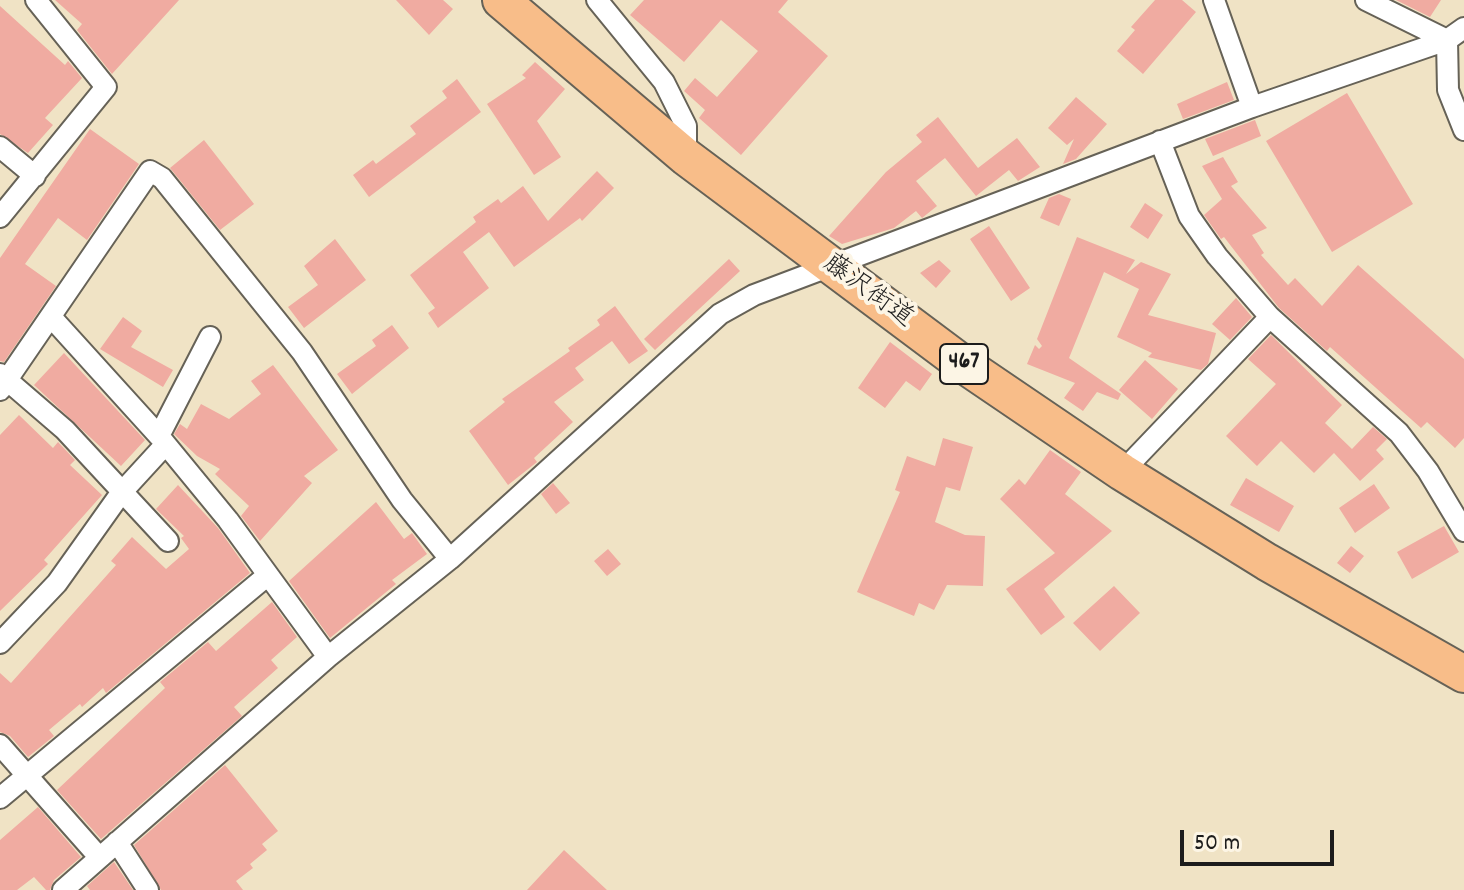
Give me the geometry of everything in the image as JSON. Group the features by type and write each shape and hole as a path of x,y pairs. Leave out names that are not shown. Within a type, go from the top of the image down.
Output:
{"highway":[{"name":"藤沢街道","path":"501,0 686,157 960,362 1122,472 1267,562 1464,674"}],"street":[{"path":"0,217 106,87 36,0"},
{"path":"597,0 664,82 686,126 686,157"},
{"path":"1214,0 1252,107"},
{"path":"1366,0 1447,40"},
{"path":"63,890 328,657 450,559 720,314 754,295 829,266 1252,107 1447,40 1464,28"},
{"path":"1447,40 1448,90 1464,130"},
{"path":"1160,141 1189,216 1217,256 1270,317 1399,433 1428,471 1464,531"},
{"path":"0,147 35,176"},
{"path":"168,541 65,430 3,381 52,318 150,171 162,178 302,352 402,500 450,559"},
{"path":"1122,472 1270,317"},
{"path":"52,318 162,441 328,657"},
{"path":"0,643 57,583 162,441 210,337"},
{"path":"0,798 268,575"},
{"path":"0,745 99,857"},
{"path":"117,842 148,890"}],"building":[{"path":"55,0 179,0 112,74 77,30 82,24"},
{"path":"396,0 443,0 453,9 429,35"},
{"path":"644,0 788,0 778,12 828,56 741,155 699,118 705,110 684,91 695,78 717,97 758,51 721,20 684,62 630,15"},
{"path":"1155,0 1182,0 1196,12 1143,74 1117,51 1135,30 1131,27"},
{"path":"1396,0 1441,0 1430,17"},
{"path":"0,6 65,65 68,61 82,78 45,118 53,125 28,153 0,134"},
{"path":"535,62 565,89 537,121 561,157 534,175 487,104 526,78 522,75"},
{"path":"457,79 481,112 369,197 353,175 373,160 376,164 416,134 410,126 447,98 442,91"},
{"path":"1227,82 1234,100 1183,119 1177,104"},
{"path":"1347,93 1413,204 1332,252 1266,141"},
{"path":"1076,97 1107,124 1076,159 1063,164 1074,139 1067,145 1048,128"},
{"path":"938,117 978,168 1017,138 1040,167 1018,181 1009,170 976,196 945,158 916,181 937,206 922,218 916,211 894,228 842,244 829,236 886,172 922,142 916,135"},
{"path":"1255,120 1261,136 1213,156 1205,139"},
{"path":"90,129 139,164 87,240 58,218 25,264 56,286 4,362 0,361 0,258"},
{"path":"204,140 254,204 220,230 170,168"},
{"path":"1223,157 1238,182 1231,186 1267,228 1252,235 1264,253 1261,255 1288,285 1295,278 1322,306 1358,265 1464,359 1464,438 1455,448 1427,422 1421,428 1330,347 1327,351 1279,308 1224,237 1221,239 1204,215 1222,199 1202,166"},
{"path":"597,171 614,188 582,221 580,218 514,267 489,232 463,252 489,288 438,328 428,313 435,308 410,275 476,222 473,217 498,199 501,203 523,186 548,221"},
{"path":"1059,194 1071,199 1059,226 1040,218 1049,198"},
{"path":"1145,203 1163,215 1148,239 1130,227"},
{"path":"989,226 1030,288 1011,301 970,239"},
{"path":"1077,237 1135,260 1126,274 1141,262 1171,274 1148,315 1216,333 1208,364 1201,370 1148,357 1152,353 1117,337 1139,289 1104,272 1069,358 1121,394 1118,400 1097,392 1083,411 1064,398 1075,383 1027,364 1035,345 1039,349 1042,346 1037,339"},
{"path":"335,239 366,280 304,328 288,307 318,285 304,266"},
{"path":"729,259 740,271 655,350 644,339"},
{"path":"939,260 951,271 936,288 920,273"},
{"path":"1236,298 1252,317 1230,340 1212,324"},
{"path":"615,306 648,351 629,364 612,341 575,368 584,380 554,402 573,422 534,458 537,462 508,485 469,431 505,402 502,399 570,351 568,348 600,325 597,320"},
{"path":"123,317 142,331 131,347 173,370 163,387 100,349"},
{"path":"392,325 409,348 352,394 337,374 376,346 372,340"},
{"path":"1271,335 1342,405 1325,423 1352,449 1373,427 1387,439 1376,450 1384,459 1360,481 1334,453 1314,473 1281,441 1257,466 1226,436 1276,384 1248,359"},
{"path":"890,342 932,374 920,391 906,381 885,408 858,388"},
{"path":"64,353 145,440 121,466 34,385"},
{"path":"1145,360 1178,389 1152,419 1119,390"},
{"path":"273,365 338,450 304,476 312,483 260,541 241,516 249,506 215,474 220,469 197,456 174,434 180,424 187,429 201,404 229,419 261,394 251,381"},
{"path":"19,415 53,448 58,442 75,460 70,465 102,495 44,560 48,564 0,611 0,435"},
{"path":"943,438 973,447 960,491 946,487 935,522 965,535 985,536 983,586 947,585 934,610 919,603 914,616 857,592 900,492 895,490 907,456 935,466"},
{"path":"1050,450 1081,472 1065,494 1112,531 1044,589 1065,617 1041,635 1006,589 1055,553 1000,499 1019,479 1025,485"},
{"path":"1246,478 1294,506 1279,532 1230,505"},
{"path":"553,483 570,503 556,514 541,494"},
{"path":"1374,484 1390,508 1355,533 1339,508"},
{"path":"178,485 218,528 250,573 106,693 103,688 82,707 80,704 49,730 54,736 28,757 10,736 0,732 0,673 11,683 116,565 111,561 132,537 166,569 189,549 181,538 184,536 156,509"},
{"path":"376,502 404,539 412,533 427,554 392,580 396,584 330,638 289,581"},
{"path":"1444,526 1459,552 1412,579 1397,552"},
{"path":"1351,546 1364,556 1350,573 1337,563"},
{"path":"608,549 621,564 607,576 594,561"},
{"path":"1114,586 1140,613 1100,651 1073,623"},
{"path":"272,602 297,637 271,660 278,668 234,707 242,716 101,839 57,790 165,688 160,682 208,642 216,651"},
{"path":"225,765 278,831 262,844 267,850 250,864 253,868 236,881 243,890 161,890 134,845"},
{"path":"38,807 81,857 54,880 50,890 46,890 34,877 17,890 0,890 0,840"},
{"path":"564,850 607,890 527,890"},
{"path":"114,862 133,890 90,890 87,886"}]}
